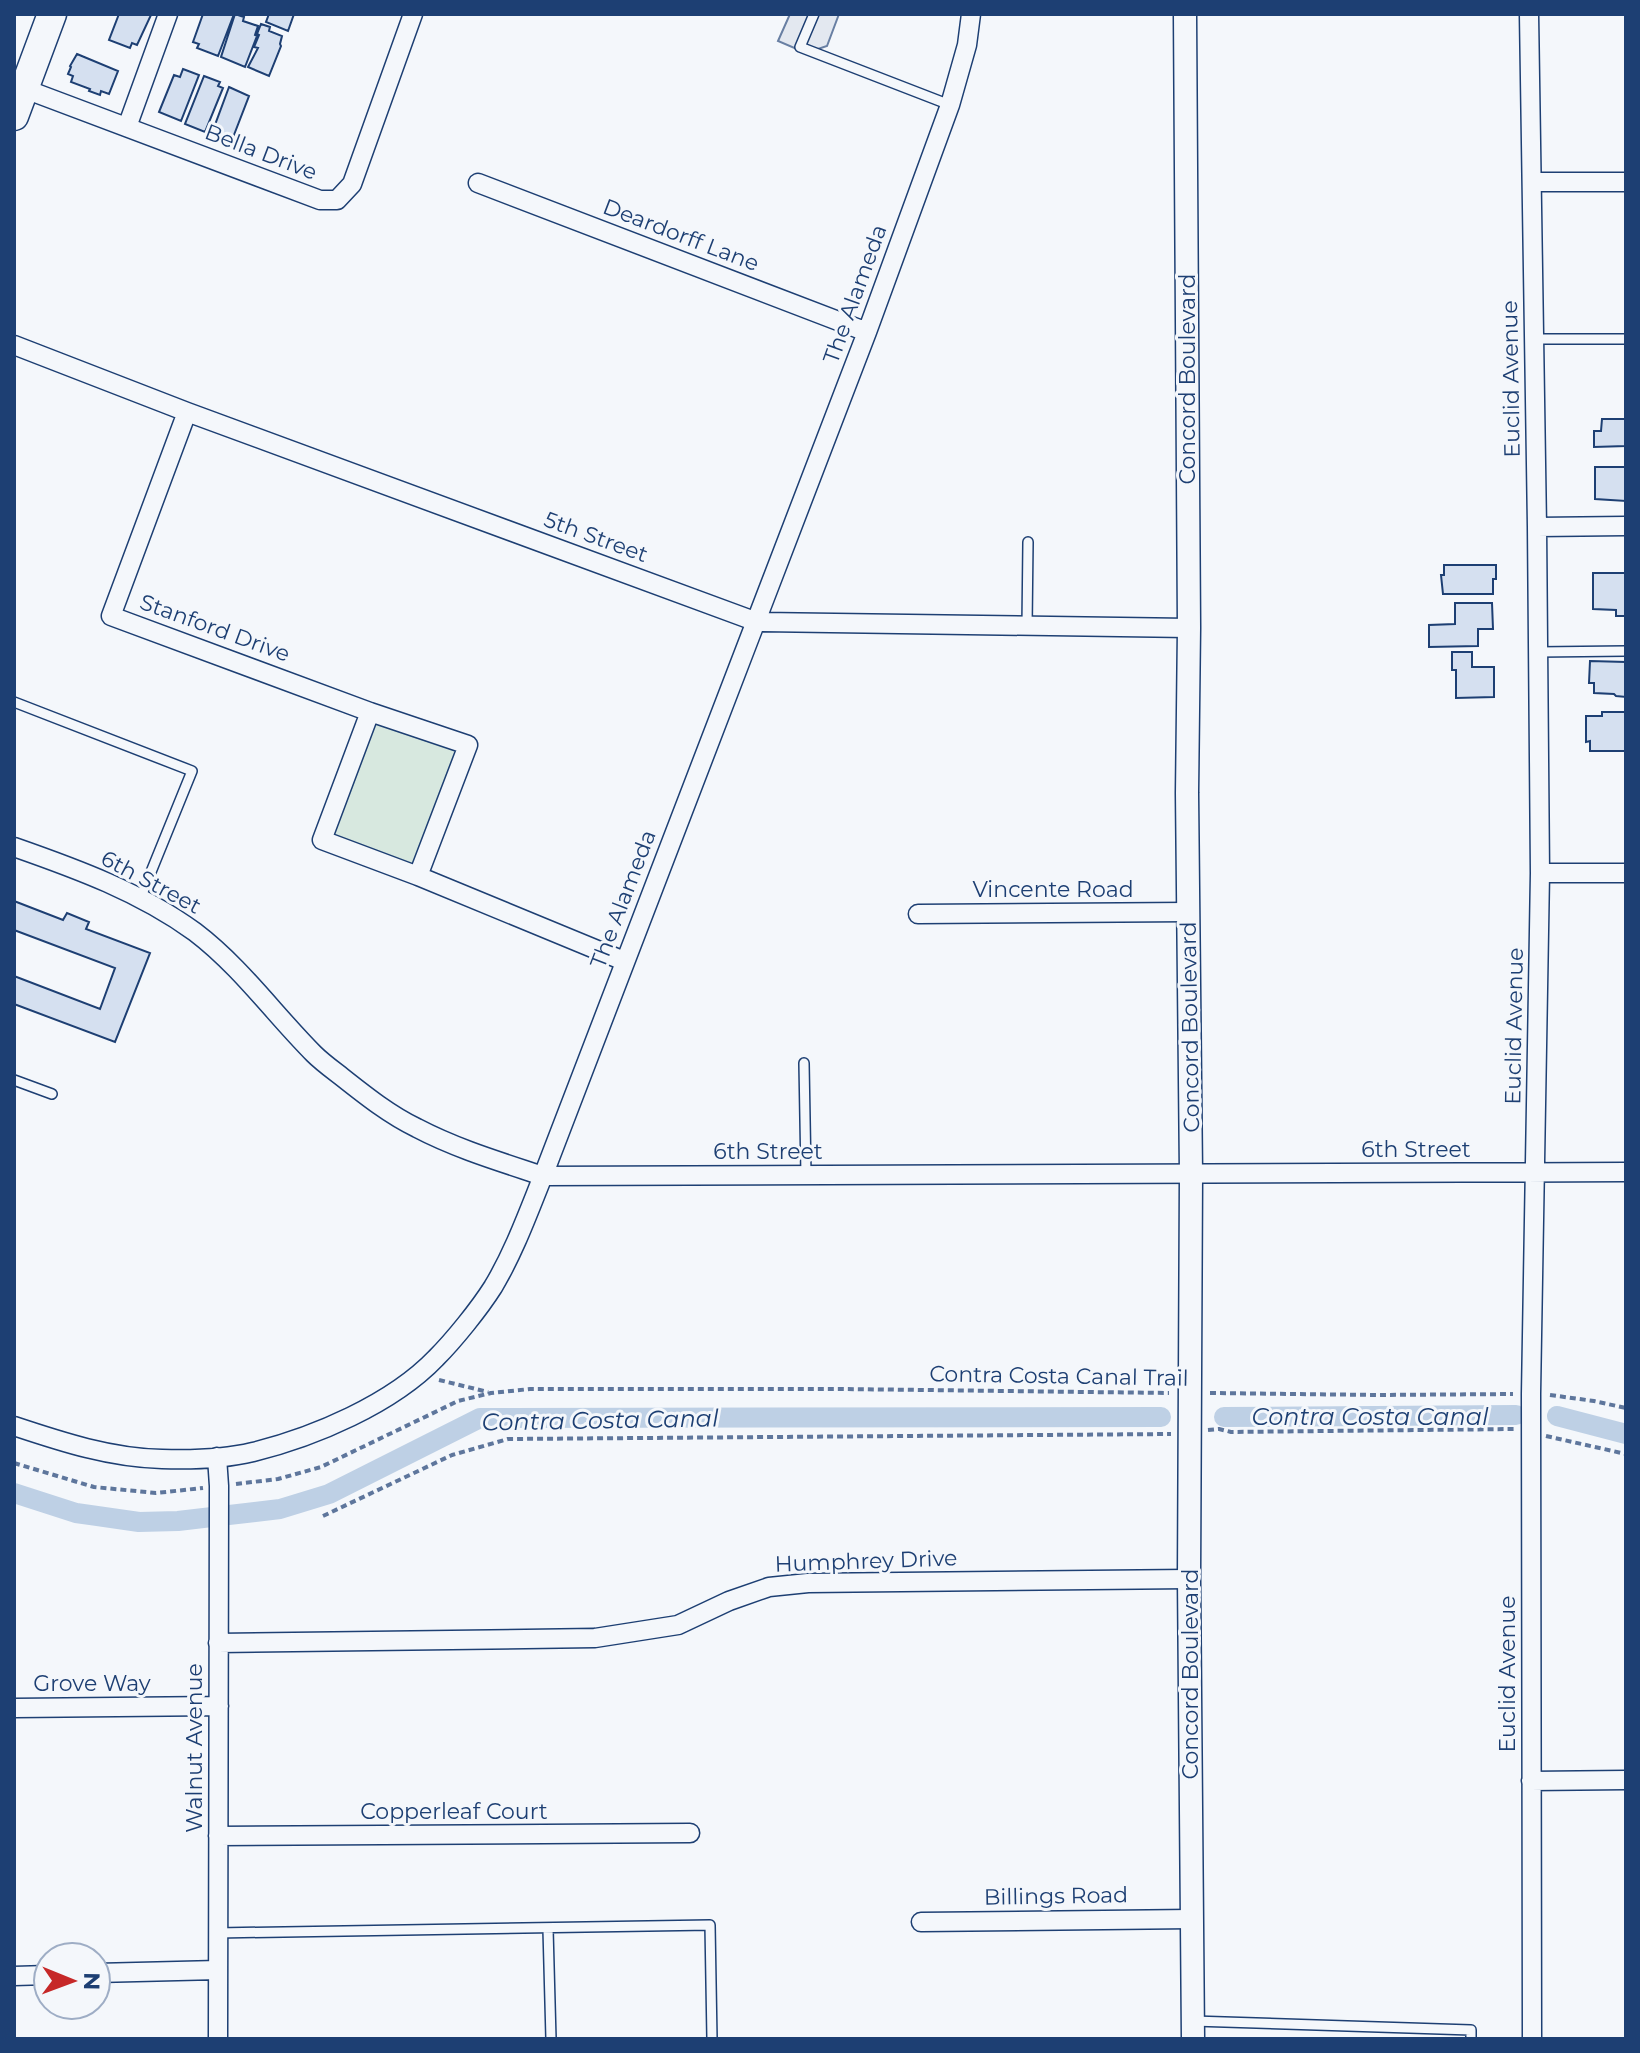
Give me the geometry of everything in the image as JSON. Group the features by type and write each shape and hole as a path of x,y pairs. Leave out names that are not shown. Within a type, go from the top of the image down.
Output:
{"main road":[{"path":"14,116 52,14"}],"street":[{"path":"127,127 168,14"},
{"name":"Bella Drive","path":"25,89 320,200 337,200 352,184 413,14"},
{"name":"The Alameda","path":"14,1426 67,1444 115,1454 161,1459 252,1452 342,1420 380,1402 436,1359 492,1287 520,1233 543,1176 867,332 950,105 967,45 971,14"},
{"name":"Concord Boulevard","path":"1185,14 1193,2030"},
{"name":"Euclid Avenue","path":"1529,14 1540,873 1531,1394 1532,2039"},
{"path":"1532,182 1626,182"},
{"name":"Deardorff Lane","path":"478,183 867,332"},
{"name":"5th Street","path":"14,345 757,622 1189,628"},
{"name":"Stanford Drive","path":"187,412 111,616 468,745 418,876"},
{"path":"1537,527 1626,526"},
{"path":"370,712 322,840 624,961"},
{"name":"6th Street","path":"14,847 70,867 157,907 196,933 237,969 314,1054 368,1098 417,1128 480,1155 543,1176 1626,1172"},
{"path":"1540,873 1626,873"},
{"name":"Vincente Road","path":"918,914 1189,912"},
{"name":"Walnut Avenue","path":"217,1457 218,2039"},
{"name":"Humphrey Drive","path":"218,1643 595,1638 678,1625 729,1601 769,1587 808,1583 1189,1579"},
{"name":"Grove Way","path":"14,1708 219,1706"},
{"path":"1531,1781 1626,1780"},
{"name":"Copperleaf Court","path":"218,1836 690,1833"},
{"name":"Billings Road","path":"921,1922 1192,1919"},
{"path":"112,1973 218,1970"}],"lane":[{"path":"814,14 800,47 950,105"},
{"path":"1534,339 1626,339"},
{"path":"1027,626 1028,542"},
{"path":"1538,652 1626,651"},
{"path":"14,702 192,771 140,899"},
{"path":"804,1063 806,1175"},
{"path":"14,1080 52,1094"},
{"path":"217,1933 710,1925 712,2039"},
{"path":"548,1929 551,2039"},
{"path":"1193,2030 1471,2030 1471,2039"}],"path":[{"name":"Contra Costa Canal Trail","path":"417,1375 491,1393"},
{"name":"Contra Costa Canal Trail","path":"14,1463 94,1487 156,1493 278,1479 321,1467 458,1401 491,1393 530,1389 1531,1394 1626,1408"},
{"path":"323,1516 452,1455 508,1439 1147,1435 1219,1429 1231,1432 1517,1429 1626,1454"}],"shaded area":[{"path":"790,14 839,14 827,46 806,53 778,41"},
{"path":"370,712 468,745 418,876 322,840"}],"building":[{"path":"119,14 151,15 137,45 132,43 130,48 109,40"},
{"path":"203,14 234,14 218,56 197,48 199,44 193,42"},
{"path":"235,14 244,17 243,21 258,26 245,67 221,57"},
{"path":"269,14 294,14 288,31 266,22"},
{"path":"261,24 282,36 269,76 248,67 258,48 254,47"},
{"path":"77,54 118,71 109,94 101,91 100,95 71,82 73,76 68,74"},
{"path":"183,69 199,75 181,121 159,112 174,75 180,77"},
{"path":"204,76 220,82 218,86 223,88 205,132 185,124"},
{"path":"229,87 249,96 232,140 212,133"},
{"path":"1602,419 1626,419 1626,446 1594,447 1594,431 1601,431"},
{"path":"1595,467 1626,467 1626,501 1595,499"},
{"path":"1444,565 1496,565 1493,594 1443,594 1441,575 1444,575"},
{"path":"1593,573 1626,573 1626,616 1616,616 1616,610 1593,609"},
{"path":"1455,603 1492,603 1493,629 1478,629 1478,646 1429,647 1429,625 1455,624"},
{"path":"1452,652 1472,652 1472,667 1494,667 1494,697 1456,698 1456,670 1452,670"},
{"path":"1590,661 1626,662 1626,697 1594,693 1594,683 1589,683"},
{"path":"1602,712 1626,712 1626,751 1590,751 1590,741 1586,742 1586,716 1602,716"},
{"path":"14,901 63,920 67,913 89,922 86,929 150,953 115,1042 14,1004 14,976 100,1009 115,968 14,930"}],"waterway":[{"name":"Contra Costa Canal","path":"1224,1417 1516,1415"},
{"name":"Contra Costa Canal","path":"1557,1416 1626,1434"},
{"name":"Contra Costa Canal","path":"14,1493 76,1513 139,1522 178,1521 280,1509 329,1494 480,1418 1161,1417"}]}
